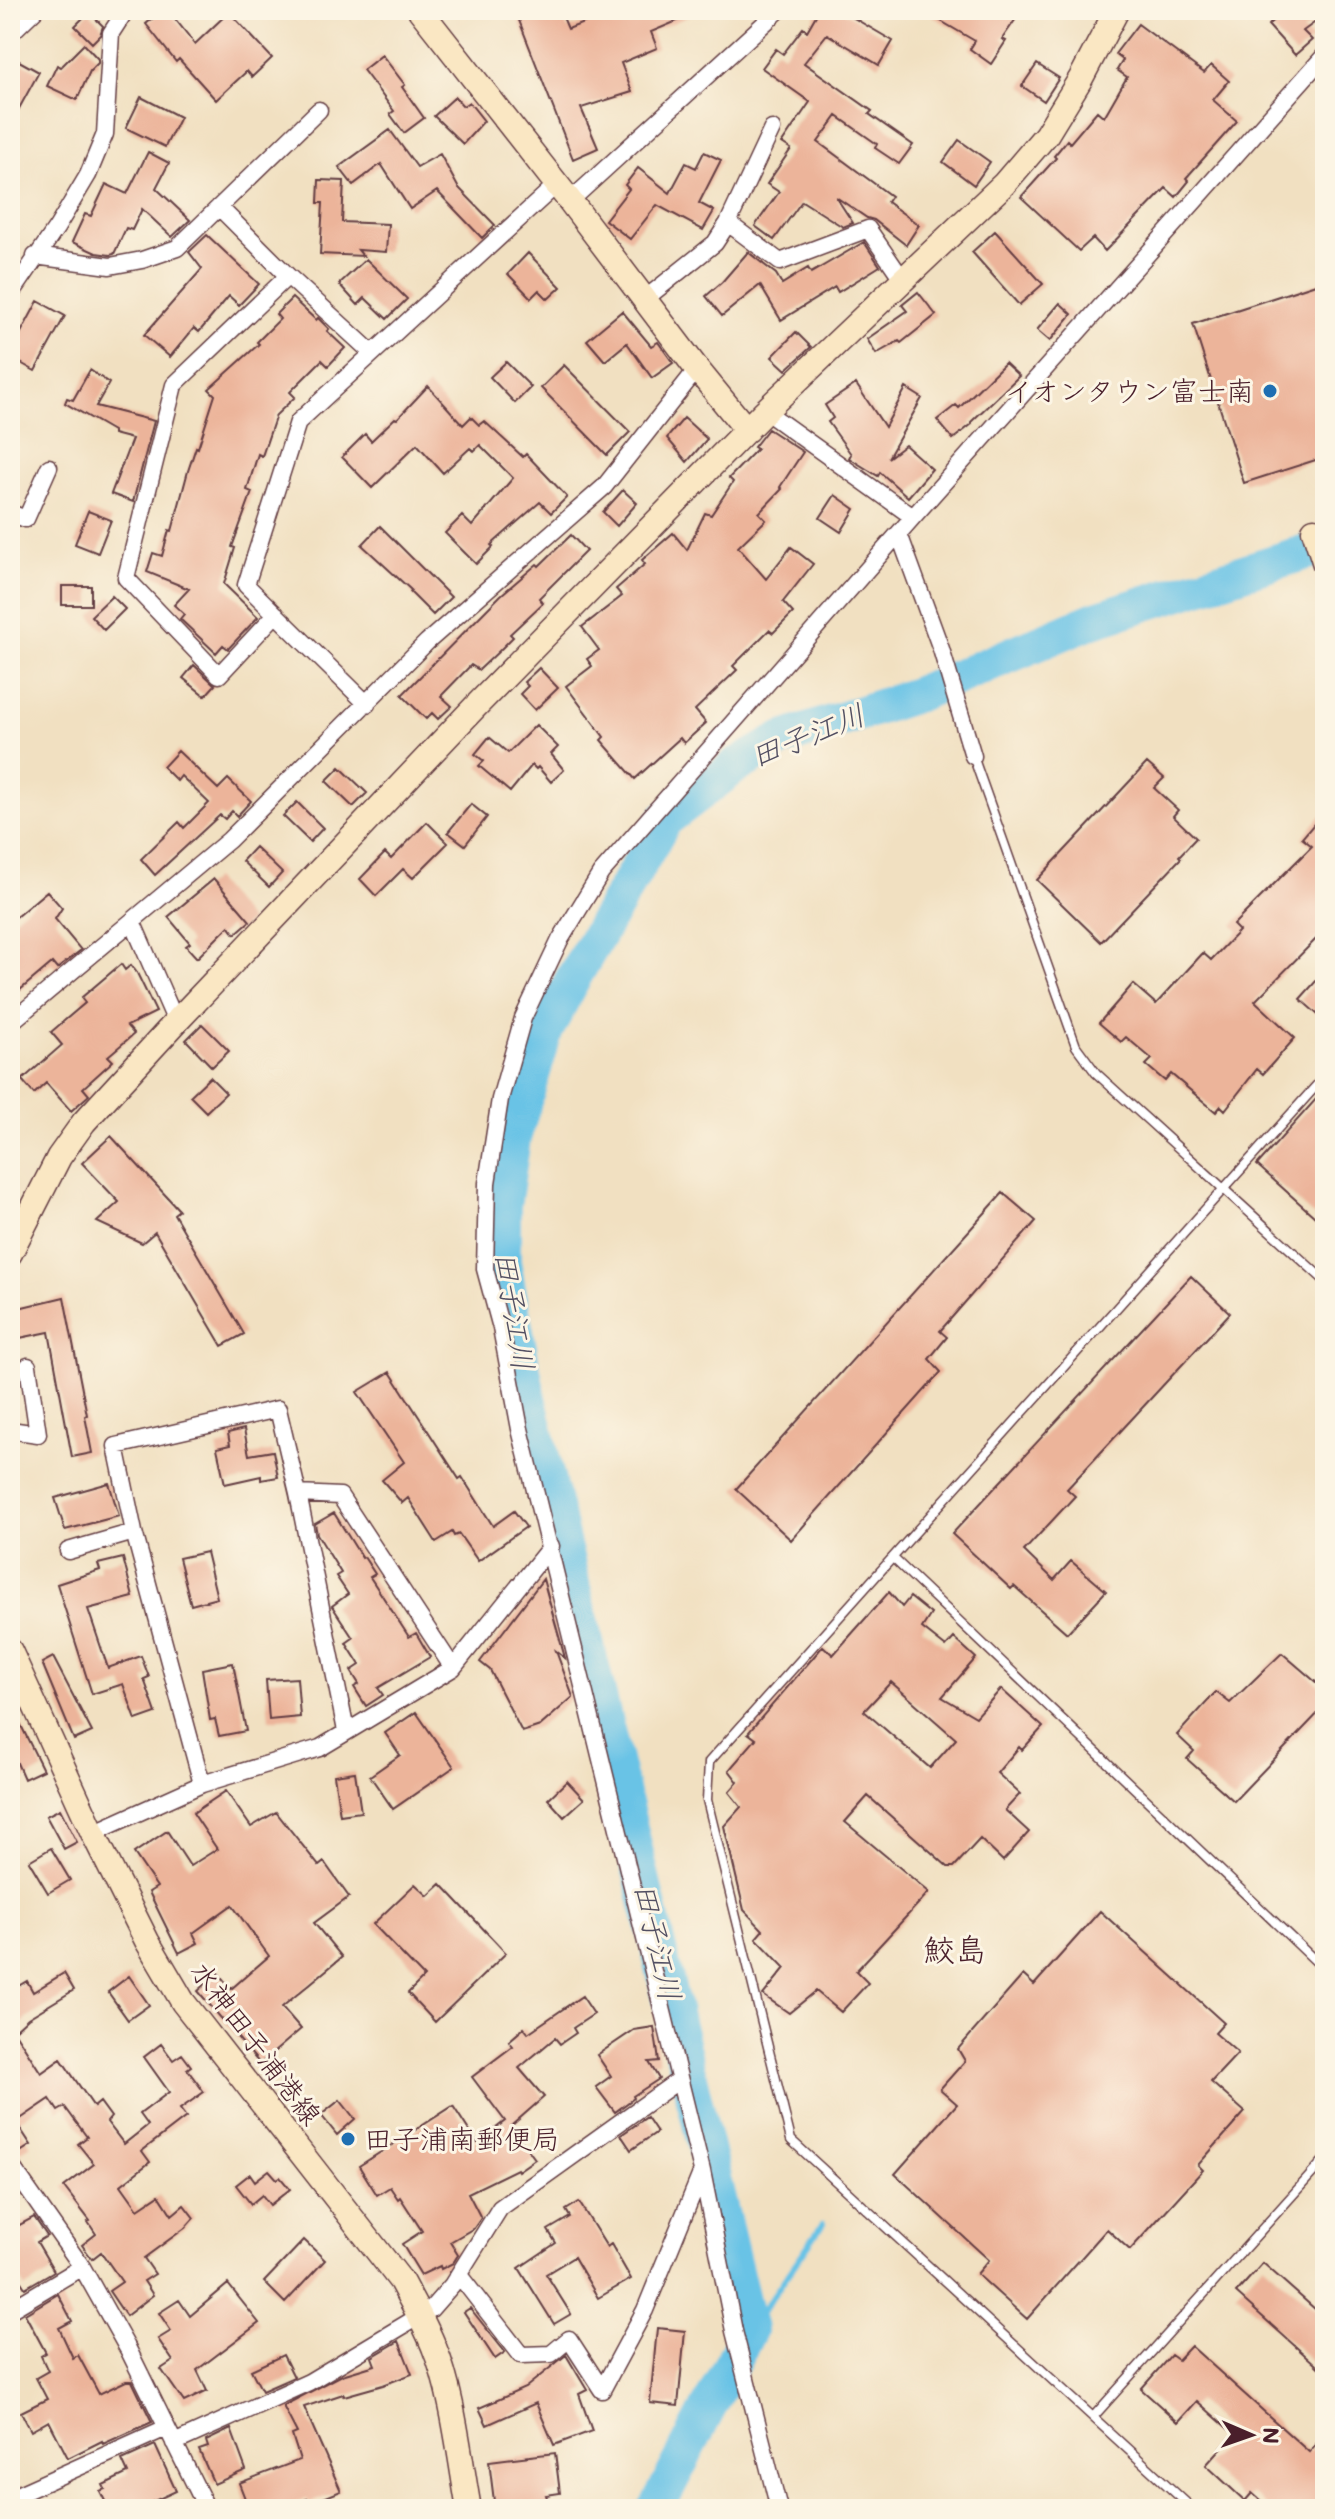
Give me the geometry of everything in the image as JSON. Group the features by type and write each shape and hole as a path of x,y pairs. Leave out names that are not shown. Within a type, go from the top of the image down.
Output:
{"street":[{"path":"10,34 35,10"},
{"path":"10,296 88,175 105,134 111,33 126,10"},
{"path":"420,10 747,430"},
{"path":"13,1234 84,1122 176,1022 475,707 765,411 1004,184 1046,135 1117,10"},
{"path":"367,704 246,585 298,422 372,353 769,14"},
{"path":"779,2509 734,2331 702,2171 520,1429 501,1328 485,1269 487,1183 498,1113 523,1018 560,940 601,873 1325,55"},
{"path":"35,256 110,266 142,260 177,248 319,110"},
{"path":"645,299 715,243 728,223 772,129"},
{"path":"219,207 372,353"},
{"path":"728,223 780,262 868,229 903,280"},
{"path":"276,614 219,675 126,578 174,385 288,276"},
{"path":"10,1023 229,840 427,642 604,487 697,369"},
{"path":"765,411 913,517"},
{"path":"10,513 26,519 49,467"},
{"path":"1314,530 1325,564"},
{"path":"899,534 941,649 973,756"},
{"path":"132,921 176,1022"},
{"path":"10,1430 38,1434 28,1366"},
{"path":"202,1784 134,1532 116,1446 278,1409 346,1731"},
{"path":"298,1494 340,1496 453,1668"},
{"path":"68,1551 134,1532"},
{"path":"93,1833 202,1784 320,1748 453,1668 551,1546"},
{"name":"水神田子浦港線","path":"10,1651 93,1833 147,1941 183,2002 401,2281 436,2349 469,2509"},
{"path":"10,2498 309,2382 420,2317 431,2309 459,2275 500,2208 679,2080"},
{"path":"10,2164 82,2267 128,2349 207,2509"},
{"path":"459,2275 521,2355 551,2354 569,2339 602,2390 645,2310 702,2171"},
{"path":"10,2310 82,2267"}],"lane":[{"path":"973,756 1076,1046 1096,1073 1325,1281"},
{"path":"1193,2509 791,2140 707,1800 709,1762 1225,1191 1325,1076"},
{"path":"893,1558 1325,1970"},
{"path":"1094,2416 1325,2159"}],"building":[{"path":"163,10 168,10 195,44 229,12 272,58 252,77 247,71 216,100 179,59 176,62 146,24"},
{"path":"515,10 560,10 568,29 617,10 703,10 651,32 657,48 621,63 632,92 581,108 598,148 573,159"},
{"path":"819,10 840,10 893,41 879,65 827,34 804,63 872,111 869,114 913,145 899,164 837,116 818,142 891,196 887,202 919,225 906,245 874,220 836,197 853,223 843,227 802,201 774,240 755,226 779,192 767,184 791,149 782,143 810,102 762,68 776,49 783,54 803,28 807,31"},
{"path":"922,10 1022,10 1002,39 1006,41 991,64 970,49 975,41"},
{"path":"1284,10 1325,10 1325,15 1303,31 1312,40 1295,55 1268,25"},
{"path":"89,12 103,26 92,43 75,26"},
{"path":"1138,24 1204,73 1211,65 1229,81 1213,100 1237,121 1186,178 1189,181 1176,197 1166,188 1105,251 1093,238 1079,251 1021,197 1056,158 1054,156 1067,140 1070,143 1097,111 1104,117 1127,77 1117,70 1123,60 1115,54"},
{"path":"84,44 98,63 90,71 77,100 47,86 57,65 61,67"},
{"path":"382,55 405,85 402,87 424,118 404,133 390,114 394,111 363,70"},
{"path":"10,56 39,72 10,125"},
{"path":"1037,64 1059,78 1044,101 1022,86"},
{"path":"141,97 180,117 165,147 126,128"},
{"path":"455,97 463,106 469,102 484,121 463,144 434,116"},
{"path":"390,130 417,167 440,154 458,187 495,225 482,238 437,191 410,209 381,164 353,185 339,167"},
{"path":"959,140 990,162 974,185 943,162"},
{"path":"148,152 169,163 156,188 190,220 172,237 142,209 132,230 126,228 114,254 110,255 96,253 72,242 85,214 91,216 106,184 127,194"},
{"path":"704,152 721,160 699,203 714,211 703,230 657,205 630,239 605,220 629,189 625,185 638,168 670,193 686,163 696,168"},
{"path":"319,180 344,181 342,222 388,224 386,252 358,250 363,256 320,254 323,203 318,203"},
{"path":"995,231 1043,284 1019,305 972,252"},
{"path":"207,235 259,284 239,305 229,296 199,332 194,328 170,357 144,335 202,269 189,252"},
{"path":"864,242 880,266 838,292 835,287 781,320 760,285 722,316 706,296 748,252 776,274 782,284 808,268 811,273"},
{"path":"528,253 561,287 548,299 539,290 531,298 508,274"},
{"path":"366,259 407,299 387,319 365,298 358,305 339,284"},
{"name":"イオンタウン富士南","path":"1325,281 1325,457 1244,483 1193,324"},
{"path":"918,292 936,315 901,343 899,341 876,354 867,339 907,311 902,305"},
{"path":"292,298 316,320 318,318 345,348 328,366 322,360 290,392 295,397 276,415 262,456 258,454 247,490 252,492 232,547 235,548 224,584 258,617 228,649 223,645 216,653 180,619 184,614 174,605 189,589 147,572 153,553 162,556 169,530 172,531 188,471 215,395 209,389 259,344 257,342 280,319 276,314"},
{"path":"38,301 65,316 35,371 10,357 10,353"},
{"path":"1060,303 1072,314 1050,341 1037,330"},
{"path":"622,311 651,346 658,342 673,363 652,378 627,343 605,361 587,340"},
{"path":"796,332 811,347 786,370 772,357"},
{"path":"506,362 531,387 515,403 490,377"},
{"path":"1005,363 1019,376 953,439 937,420 956,405 959,408"},
{"path":"564,365 630,432 607,455 541,388"},
{"path":"90,370 109,383 96,406 154,421 133,502 111,494 132,439 113,434 113,431 65,403 67,398 73,400"},
{"path":"856,384 885,427 906,388 922,398 888,458 905,445 932,469 908,497 880,472 878,476 849,458 851,454 828,422 833,418 825,405"},
{"path":"428,386 463,425 471,417 479,425 484,421 523,457 526,454 567,497 551,513 540,502 491,545 493,547 476,564 445,533 462,516 472,526 513,478 480,445 474,451 470,448 443,473 417,444 372,488 342,457 365,434 371,441"},
{"path":"684,418 707,439 687,462 667,438"},
{"path":"768,429 803,452 780,487 782,489 759,513 766,520 738,547 766,579 791,547 813,564 783,602 793,613 773,633 769,630 733,666 737,670 695,710 706,723 684,743 680,738 635,779 601,740 604,737 566,686 592,666 587,659 599,650 582,627 622,596 616,589 645,564 642,560 673,533 687,550 705,513 711,515 733,482 729,478 757,449 754,447"},
{"path":"623,490 637,503 617,526 603,512"},
{"path":"835,495 855,509 841,532 820,518"},
{"path":"88,511 111,520 98,553 75,544"},
{"path":"380,526 451,597 433,615 362,545"},
{"path":"571,535 586,551 539,598 543,603 510,634 513,637 499,651 479,670 471,665 441,696 452,706 438,719 432,713 426,719 402,695 501,595 537,564 539,566"},
{"path":"62,586 91,586 91,605 62,605"},
{"path":"112,596 125,609 104,630 91,616"},
{"path":"194,665 215,685 205,696 183,678"},
{"path":"539,668 558,688 535,710 520,694 528,686 524,682"},
{"path":"536,725 558,747 551,754 564,770 551,782 538,767 536,769 532,765 510,792 479,766 484,761 475,754 489,737 508,753"},
{"path":"178,751 218,789 228,779 251,801 237,816 232,811 225,819 220,815 155,875 141,859 179,822 184,828 209,803 181,776 177,781 163,767"},
{"path":"1147,763 1164,778 1154,788 1178,810 1173,816 1196,838 1179,856 1181,858 1101,942 1037,880"},
{"path":"340,767 367,793 353,807 326,781"},
{"path":"297,802 323,828 310,842 283,816"},
{"path":"471,804 487,817 465,845 448,832"},
{"path":"1325,811 1325,930 1255,1001 1295,1038 1263,1074 1257,1069 1225,1110 1221,1106 1216,1112 1171,1074 1165,1081 1146,1065 1152,1059 1126,1037 1121,1042 1099,1023 1133,984 1156,1004 1203,953 1211,960 1239,931 1233,925 1312,846 1302,838"},
{"path":"427,822 448,843 413,878 403,869 376,896 360,879 385,853 391,859"},
{"path":"255,847 282,873 269,887 242,861"},
{"path":"214,879 250,921 235,934 229,926 197,958 186,946 190,943 168,917"},
{"path":"47,891 62,908 55,919 81,950 57,969 52,963 20,990 10,977 10,922"},
{"path":"121,964 125,970 131,965 137,973 156,1012 127,1026 134,1034 108,1056 113,1061 83,1088 89,1095 71,1111 46,1083 34,1094 22,1080 62,1045 51,1032 85,1003 81,998"},
{"path":"1325,971 1325,1021 1300,999"},
{"path":"202,1024 229,1051 212,1067 186,1040"},
{"path":"210,1077 226,1093 206,1112 190,1096"},
{"path":"1325,1089 1325,1226 1257,1165"},
{"path":"111,1136 179,1210 174,1214 244,1334 222,1346 155,1232 142,1243 97,1222 119,1202 82,1163"},
{"path":"1003,1193 1036,1221 940,1331 947,1337 929,1359 941,1372 791,1540 736,1489"},
{"path":"1191,1276 1230,1313 1067,1489 1075,1496 1024,1551 1054,1580 1071,1561 1106,1591 1067,1633 1014,1586 1011,1589 952,1534"},
{"path":"64,1297 92,1453 72,1457 49,1332 10,1340 10,1310"},
{"path":"390,1372 493,1526 514,1511 526,1527 478,1561 459,1534 454,1536 452,1532 436,1542 408,1498 402,1503 382,1480 404,1462 357,1392"},
{"path":"244,1429 249,1455 273,1451 278,1477 261,1480 261,1476 225,1484 217,1448 230,1445 228,1433"},
{"path":"109,1483 119,1516 65,1530 55,1498"},
{"path":"334,1513 375,1574 370,1577 409,1637 416,1633 430,1657 378,1688 383,1695 366,1706 354,1687 359,1684 351,1671 360,1665 346,1643 353,1638 332,1606 348,1594 336,1576 341,1573 317,1534 315,1524"},
{"path":"206,1552 217,1598 191,1605 179,1558"},
{"path":"123,1558 133,1597 88,1609 108,1668 141,1656 149,1677 144,1679 156,1713 136,1720 123,1684 92,1694 57,1584 100,1570 98,1564"},
{"path":"543,1579 565,1658 556,1651 573,1697 540,1726 522,1732 490,1670 480,1662"},
{"path":"889,1592 902,1607 910,1597 931,1614 922,1628 946,1647 954,1638 976,1658 942,1697 976,1717 1001,1689 1043,1727 1022,1750 1019,1747 997,1773 1020,1794 1005,1810 1029,1832 1003,1861 980,1839 954,1867 948,1867 868,1796 845,1822 929,1892 856,1971 868,1983 841,2012 816,1991 789,2013 763,1995 785,1968 756,1938 763,1930 744,1910 724,1826 741,1807 729,1792 738,1782 729,1770 756,1739 748,1733 823,1646 833,1655","holes":["891,1682 956,1739 930,1768 864,1711"]},
{"path":"1282,1653 1325,1690 1325,1706 1234,1801 1187,1759 1194,1751 1177,1735 1216,1692 1230,1703"},
{"path":"53,1657 92,1732 74,1740 42,1663"},
{"path":"233,1663 246,1731 219,1736 215,1719 210,1720 202,1669"},
{"path":"297,1678 300,1717 269,1720 266,1680"},
{"path":"10,1703 43,1770 24,1779 10,1747"},
{"path":"416,1712 454,1767 393,1809 370,1776 400,1755 385,1733"},
{"path":"355,1772 361,1812 340,1815 334,1775"},
{"path":"567,1781 584,1799 564,1817 548,1799"},
{"path":"226,1791 251,1827 276,1812 319,1866 324,1862 349,1897 314,1923 342,1957 282,2007 301,2029 260,2064 198,1991 218,1973 231,1989 269,1956 232,1905 193,1933 198,1943 179,1953 149,1892 157,1887 134,1853 167,1831 190,1866 217,1849 193,1813"},
{"path":"60,1809 77,1842 64,1849 46,1816"},
{"path":"51,1848 70,1880 48,1893 29,1861"},
{"path":"415,1884 428,1896 441,1884 506,1953 435,2022 408,1993 424,1977 373,1924"},
{"path":"1100,1911 1224,2023 1215,2033 1238,2053 1211,2082 1245,2112 1198,2165 1203,2170 1130,2250 1107,2229 1027,2319 977,2274 989,2260 895,2174 957,2104 940,2089 965,2061 958,2049 1023,1975 1034,1985"},
{"path":"64,1973 74,1990 28,2018 14,2031 41,2073 61,2059 94,2107 100,2102 111,2117 107,2122 124,2144 148,2125 140,2114 169,2092 144,2057 161,2044 173,2060 182,2054 191,2066 187,2069 204,2092 180,2109 186,2117 142,2151 150,2162 121,2185 138,2209 159,2195 172,2215 184,2205 194,2218 144,2258 155,2274 144,2281 153,2295 126,2316 109,2291 122,2282 101,2252 92,2259 82,2245 96,2234 64,2187 94,2164 78,2144 87,2137 65,2107 58,2111 50,2099 16,2122 31,2145 17,2154 10,2143 10,2084 17,2079 10,2068 10,1991 27,1981 33,1992"},
{"path":"129,1976 149,2005 128,2020 108,1992"},
{"path":"582,1996 594,2014 573,2028 576,2033 560,2044 555,2038 519,2068 544,2097 511,2126 535,2159 518,2171 468,2193 481,2218 474,2228 450,2242 458,2255 453,2263 421,2275 402,2244 422,2231 400,2197 398,2199 390,2187 377,2195 359,2166 453,2106 477,2143 505,2121 472,2077 513,2046 509,2041 524,2028 528,2033"},
{"path":"654,2027 659,2061 649,2062 659,2079 615,2112 596,2087 611,2076 597,2055 634,2030"},
{"path":"340,2100 355,2119 337,2135 321,2115"},
{"path":"647,2117 657,2132 631,2150 621,2135"},
{"path":"269,2170 290,2189 270,2205 262,2195 251,2204 236,2185 250,2174 255,2181"},
{"path":"579,2202 607,2247 611,2244 631,2279 598,2298 574,2257 546,2274 571,2314 554,2324 519,2268 556,2243 548,2230 570,2217 566,2210"},
{"path":"34,2217 47,2236 37,2242 54,2271 25,2288 13,2269 19,2265 10,2249 10,2230"},
{"path":"304,2240 325,2260 285,2303 264,2282"},
{"path":"1263,2263 1325,2318 1325,2373 1236,2293"},
{"path":"228,2284 259,2323 197,2370 207,2391 184,2402 161,2369 173,2361 158,2339 171,2331 159,2313 179,2300 190,2316"},
{"path":"58,2294 72,2321 59,2328 73,2358 78,2355 99,2394 132,2381 152,2422 68,2458 49,2421 31,2431 21,2412 47,2399 36,2378 48,2371 41,2356 46,2353 25,2314"},
{"path":"470,2308 505,2352 495,2359 464,2312"},
{"path":"657,2328 685,2331 678,2406 650,2403"},
{"path":"399,2341 412,2374 304,2407 341,2491 309,2504 307,2499 280,2509 249,2509 239,2483 300,2460 292,2435 297,2433 283,2406 342,2375 375,2365 372,2357"},
{"path":"1191,2346 1309,2452 1325,2434 1325,2509 1270,2509 1252,2493 1245,2501 1206,2465 1234,2434 1197,2401 1178,2422 1141,2389 1171,2355 1178,2360"},
{"path":"283,2355 294,2377 262,2391 251,2370"},
{"path":"566,2355 587,2390 579,2394 592,2431 554,2445 536,2403 487,2425 479,2408 525,2388"},
{"path":"231,2429 246,2470 214,2484 199,2450 208,2447 206,2441"},
{"path":"155,2445 176,2491 137,2509 109,2509 100,2491 105,2489 103,2485 128,2473 122,2460"},
{"path":"555,2453 560,2493 546,2495 551,2509 495,2509 489,2461"}],"waterway":[{"name":"田子江川","path":"656,2509 749,2330 529,1402 503,1262 503,1206 513,1138 545,1032 665,820 733,768 783,739 918,694 1093,620 1325,546"},
{"path":"749,2330 823,2224"}],"place":[{"name":"イオンタウン富士南","path":"1270,391"},
{"name":"田子浦南郵便局","path":"348,2139"}],"district":[{"name":"鮫島","path":"955,1950"}]}
